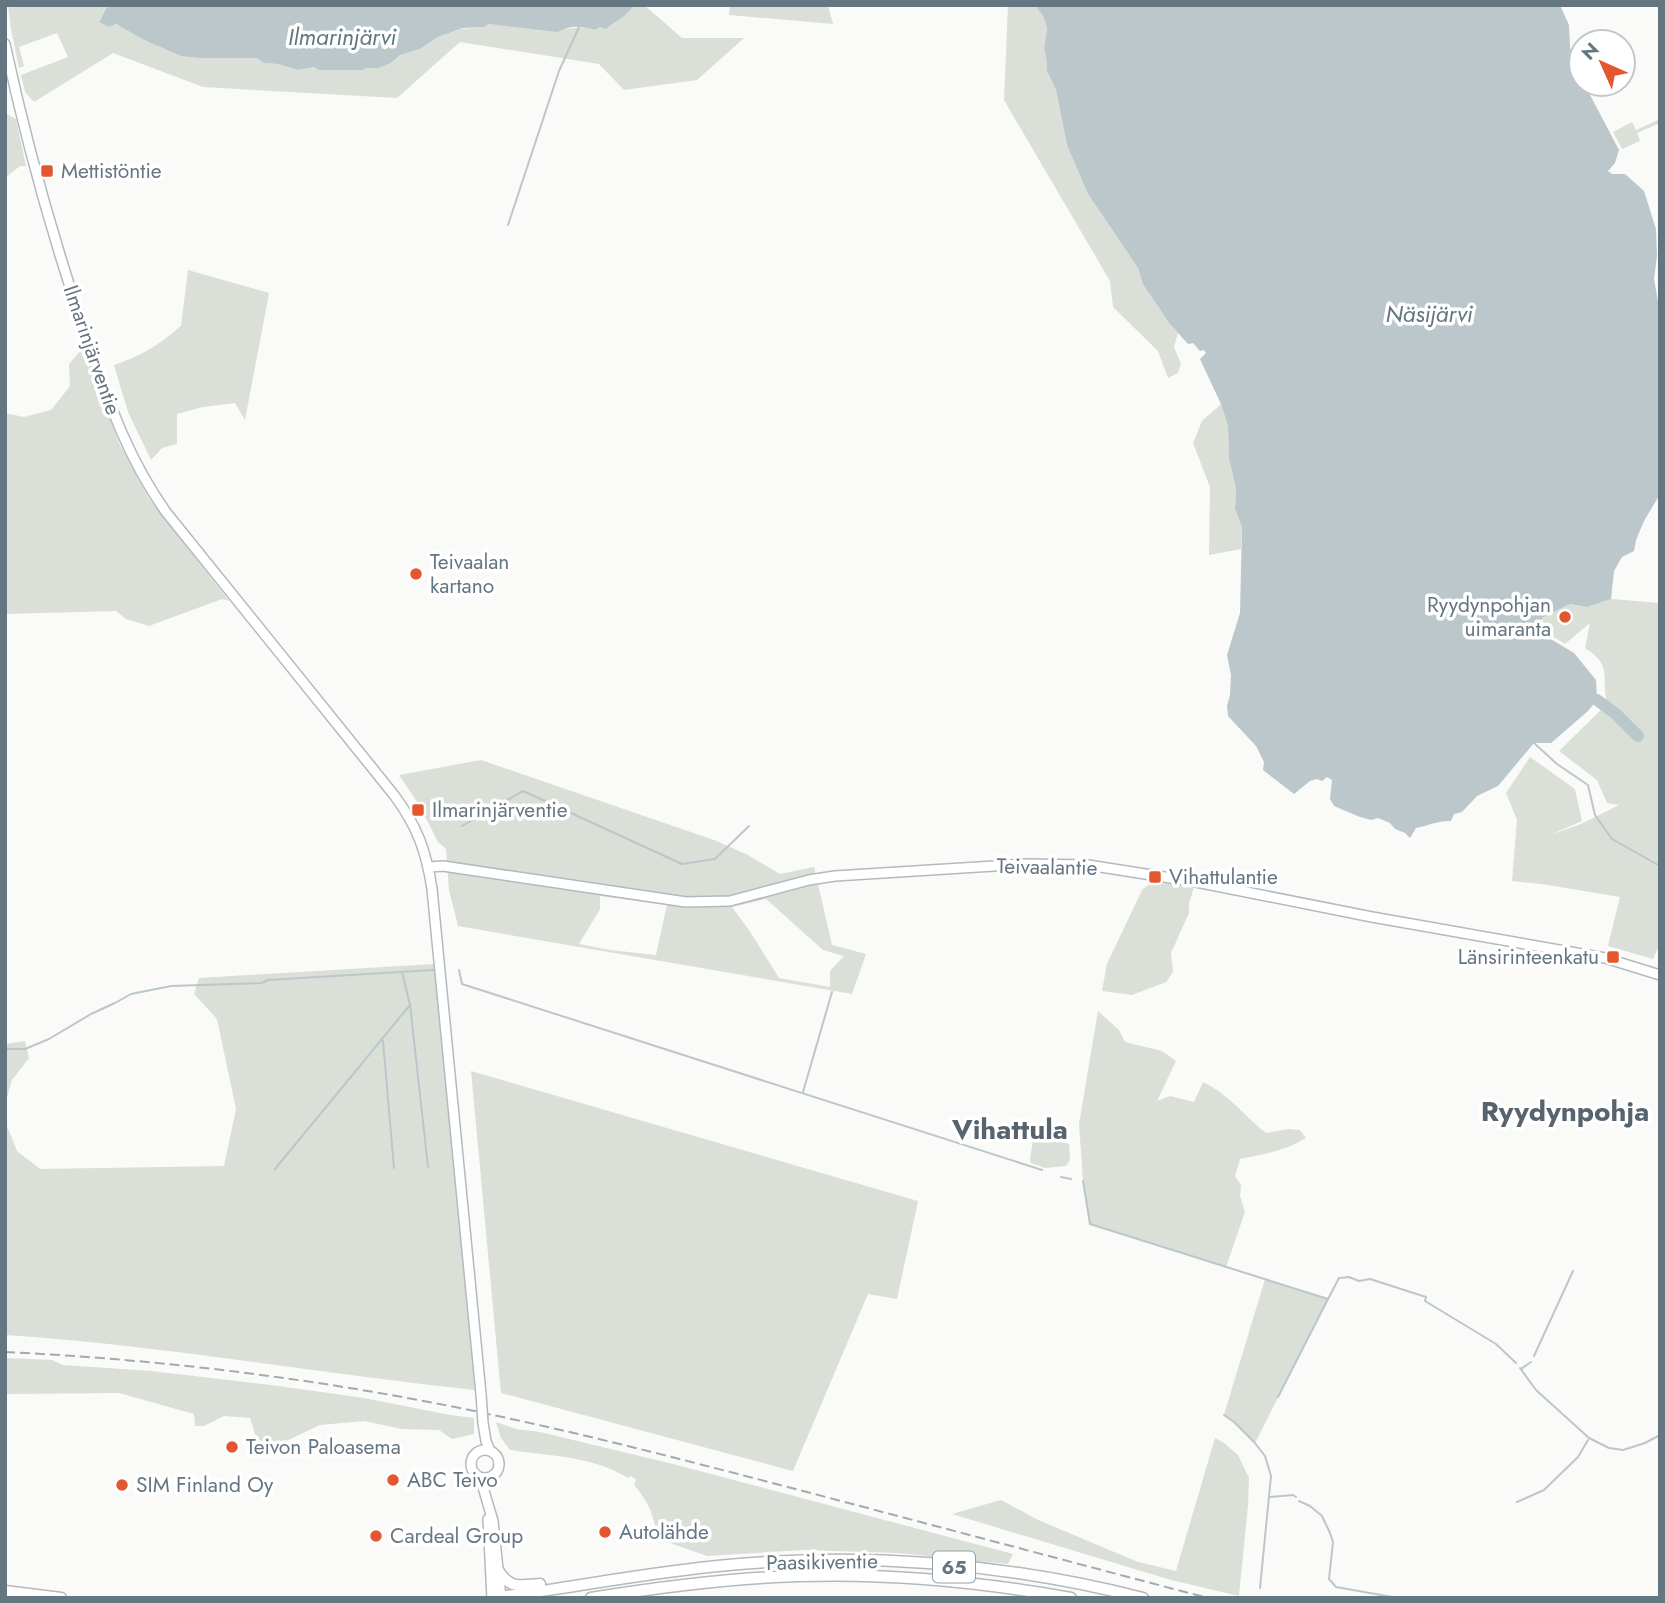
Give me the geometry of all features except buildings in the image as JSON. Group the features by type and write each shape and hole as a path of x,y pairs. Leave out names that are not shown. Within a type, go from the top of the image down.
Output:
{"highway":[{"name":"Paasikiventie","path":"496,1597 665,1571 745,1563 821,1560 887,1561 998,1570 1143,1598"},
{"path":"498,1570 508,1583 514,1585 572,1580 581,1584"},
{"name":"Paasikiventie","path":"591,1598 732,1579 835,1575 951,1581 1071,1598"},
{"path":"5,1591 61,1598"}],"main road":[{"name":"Ilmarinjärventie","path":"5,44 52,233 114,417 131,456 166,512 399,801 424,849 436,921 483,1423 490,1451"},
{"name":"Teivaalantie","path":"429,867 443,866 686,902 712,903 835,876 1025,864 1088,865 1196,882 1372,917 1604,957 1660,975"},
{"path":"486,1441 480,1452 474,1456 471,1465 474,1473 480,1477 491,1477"},
{"path":"480,1452 490,1451 497,1457 499,1464 486,1493"},
{"path":"480,1477 493,1521 498,1570 496,1597"},
{"path":"489,1514 487,1522 496,1597"}],"shaded area":[{"path":"8,5 108,5 99,21 109,27 116,24 181,56 256,58 264,63 298,70 314,67 320,70 379,68 400,55 420,49 438,37 489,24 606,29 625,16 634,5 644,5 682,38 744,38 697,80 624,90 599,64 460,42 397,98 203,87 113,53 34,102 25,92 21,75 68,57 57,33 19,47 24,66 19,68"},
{"path":"730,5 828,5 833,24 729,15"},
{"path":"1008,5 1037,5 1043,16 1047,28 1044,49 1047,71 1056,90 1067,145 1088,194 1138,268 1155,302 1178,333 1174,347 1181,364 1178,373 1168,378 1158,351 1113,307 1110,281 1004,100"},
{"path":"5,113 16,119 26,166 20,166 5,178"},
{"path":"1660,119 1660,123 1637,133 1640,141 1622,149 1613,132 1632,122 1636,130"},
{"path":"188,270 269,293 245,420 235,403 177,414 177,444 162,448 151,460 128,412 114,365 149,349 181,326"},
{"path":"83,348 119,443 148,497 229,601 222,599 149,626 126,619 116,611 5,614 5,413 24,417 51,410 70,386 69,364"},
{"path":"1221,404 1228,426 1229,459 1236,488 1235,509 1242,527 1241,549 1209,555 1210,487 1193,443 1202,421"},
{"path":"1611,599 1660,603 1660,944 1653,959 1608,946 1620,897 1512,881 1517,820 1506,793 1530,757 1575,789 1582,821 1550,835 1581,824 1619,805 1607,803 1597,780 1559,751 1607,704 1603,666 1594,654 1585,648 1590,623 1565,644 1547,633 1542,618 1570,604 1587,607"},
{"path":"481,760 714,840 748,855 780,874 814,867 832,945 866,954 852,994 458,926 449,890 446,849 438,842 421,808 399,775","holes":["600,896 667,905 656,955 579,944 600,909","766,899 823,950 844,956 830,971 830,987 779,978 732,907"]},
{"path":"1152,882 1194,887 1189,913 1171,953 1173,972 1166,982 1132,995 1102,991 1107,964 1142,890"},
{"path":"434,964 475,1390 123,1346 5,1335 5,1121 17,1151 40,1169 224,1166 236,1109 217,1019 194,994 199,978"},
{"path":"1098,1011 1119,1030 1125,1042 1162,1051 1176,1061 1157,1101 1170,1096 1194,1102 1203,1082 1229,1099 1266,1133 1300,1130 1306,1138 1282,1149 1240,1159 1235,1176 1241,1185 1240,1196 1245,1212 1226,1267 1090,1224 1083,1181 1079,1124"},
{"path":"25,1041 29,1058 12,1080 5,1104 5,1044"},
{"path":"471,1071 918,1201 897,1299 868,1294 793,1471 501,1393"},
{"path":"1034,1134 1069,1144 1070,1160 1066,1166 1045,1168 1031,1163"},
{"path":"1265,1279 1328,1299 1255,1443 1224,1415"},
{"path":"5,1358 52,1360 63,1365 151,1371 364,1398 474,1418 474,1434 452,1439 439,1430 402,1429 364,1421 320,1425 282,1443 266,1455 250,1418 224,1416 204,1426 195,1426 194,1414 119,1393 7,1394"},
{"path":"496,1422 516,1429 540,1432 673,1464 1013,1554 1008,1564 898,1553 803,1550 707,1556 659,1541 651,1511 634,1485 636,1480 631,1476 628,1478 586,1461 510,1450 501,1438"},
{"path":"1215,1438 1238,1455 1249,1478 1239,1596 1171,1580 952,1514 1001,1500 1038,1520 1138,1562 1176,1571"}],"water":[{"name":"Ilmarinjärvi","path":"108,5 634,5 625,16 606,29 576,27 558,32 489,24 484,27 463,28 438,37 420,49 400,55 379,68 319,70 314,67 298,70 264,63 256,58 181,56 116,24 109,27 99,22"},
{"name":"Näsijärvi","path":"1038,5 1560,5 1569,25 1567,98 1592,98 1619,150 1615,163 1608,171 1612,174 1625,174 1644,191 1656,229 1654,279 1660,313 1660,494 1644,521 1634,551 1622,557 1614,571 1611,599 1587,607 1570,604 1542,618 1544,635 1574,653 1596,680 1597,700 1551,743 1534,743 1498,786 1477,796 1462,812 1454,814 1451,821 1416,828 1410,838 1390,823 1378,818 1371,820 1360,817 1334,806 1330,799 1332,780 1327,777 1322,781 1310,781 1294,794 1263,770 1264,762 1256,746 1228,716 1231,675 1227,655 1240,613 1242,527 1235,509 1236,488 1229,459 1228,426 1200,359 1206,353 1193,343 1188,344 1169,323 1143,284 1138,268 1088,194 1067,145 1056,90 1047,71 1044,49 1047,28"}],"waterway":[{"path":"508,225 559,71 579,27"},
{"path":"1597,700 1638,736"},
{"path":"1534,743 1557,764 1588,785 1595,815 1612,839 1660,866"},
{"path":"462,826 523,791 682,864 715,859 749,826"},
{"path":"5,1049 25,1049 49,1039 131,994 171,986 262,983 268,980 433,970"},
{"path":"459,970 462,984 1042,1170"},
{"path":"402,972 410,1005 428,1167"},
{"path":"803,1092 832,992"},
{"path":"275,1169 410,1005"},
{"path":"383,1041 394,1168"},
{"path":"1061,1177 1071,1179"},
{"path":"1083,1181 1090,1224 1328,1299 1339,1278 1349,1277 1359,1281 1370,1279 1426,1297 1425,1301 1496,1344 1516,1363"},
{"path":"1534,1356 1573,1271"},
{"path":"1278,1397 1328,1299"},
{"path":"1521,1369 1531,1362"},
{"path":"1520,1368 1536,1390 1589,1438 1609,1448 1623,1450 1660,1435"},
{"path":"1224,1415 1255,1443 1265,1456 1271,1476 1260,1588"},
{"path":"1517,1502 1544,1490 1578,1457 1588,1440"},
{"path":"1270,1497 1296,1497"},
{"path":"1299,1501 1322,1516 1330,1533 1333,1542 1329,1579 1336,1587 1398,1598"}],"railway":[{"path":"5,1352 258,1374 445,1405 680,1459 1208,1598"}],"place":[{"name":"Mettistöntie","path":"47,171"},
{"name":"Teivaalan kartano","path":"416,574"},
{"name":"Ryydynpohjan uimaranta","path":"1565,617"},
{"name":"Ilmarinjärventie","path":"418,810"},
{"name":"Vihattulantie","path":"1155,877"},
{"name":"Länsirinteenkatu","path":"1613,957"},
{"name":"Teivon Paloasema","path":"232,1447"},
{"name":"ABC Teivo","path":"393,1480"},
{"name":"SIM Finland Oy","path":"122,1485"},
{"name":"Autolähde","path":"605,1532"},
{"name":"Cardeal Group","path":"376,1536"}],"district":[{"name":"Ryydynpohja","path":"1565,1111"},
{"name":"Vihattula","path":"1010,1129"}]}
